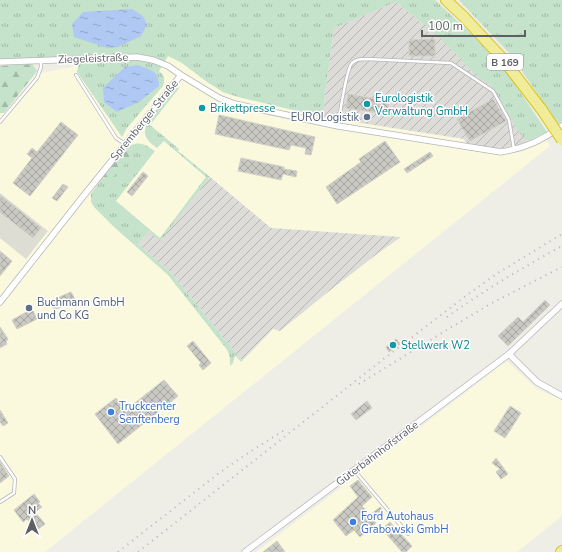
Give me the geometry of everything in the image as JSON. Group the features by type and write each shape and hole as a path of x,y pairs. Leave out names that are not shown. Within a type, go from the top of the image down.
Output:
{"highway":[{"name":"B 169","path":"446,0 502,58 542,110 562,140"}],"street":[{"name":"Ziegeleistraße","path":"0,62 137,57 153,60 168,66 181,75"},
{"name":"Spremberger Straße","path":"0,302 181,75 219,98 234,104 338,126 501,152 514,150 535,143 562,126"},
{"name":"Güterbahnhofstraße","path":"245,552 509,354 562,304"},
{"path":"509,354 537,382 562,396"}],"lane":[{"path":"338,126 348,69 355,61 367,59 451,63 493,91 510,120 514,150"},
{"path":"0,122 37,78 41,67 41,60"},
{"path":"76,76 116,138 125,144"},
{"path":"0,457 15,479 14,493 0,502"},
{"path":"354,470 408,534"}],"shaded area":[{"path":"262,0 512,87 550,146 45,552 0,552 0,113 5,113 36,74 121,57 163,64 168,55"},
{"path":"396,2 431,30 478,78 491,85 526,140 529,142 504,148 491,148 467,145 464,139 322,117 334,28"},
{"path":"210,177 271,228 401,237 328,292 280,331 273,329 242,361 172,274 138,244 149,231 160,240"},
{"path":"0,193 48,231 26,259 0,238"},
{"path":"507,361 537,389 562,400 562,516 517,552 256,552"}],"green space":[{"path":"0,0 435,0 486,48 510,77 547,132 529,141 526,140 518,131 491,85 478,78 431,30 396,2 334,28 322,117 223,92 182,63 168,56 159,71 164,78 163,86 127,128 122,137 77,72 79,61 0,62"},
{"path":"459,0 562,0 562,121 558,124 511,55"},
{"path":"32,64 37,71 4,113 0,113 0,66"},
{"path":"180,87 150,125 179,149 178,151 210,177 160,241 149,231 138,244 172,274 242,361 241,362 235,355 233,363 230,366 227,349 168,275 113,226 91,202 91,194 103,177 105,180 133,148 129,150 125,149 133,144 144,144 155,151 116,201 160,238 206,177 164,141 157,148 148,140 145,134 145,129 156,111 175,89"},
{"path":"133,148 136,150 121,169 115,168 115,175 110,179 105,180 103,177 125,149 129,150"}],"water":[{"path":"132,9 143,16 147,25 141,36 118,47 108,48 74,37 72,24 83,12"},
{"path":"138,65 156,74 159,81 159,86 139,102 117,112 104,102 103,88 125,67"}],"building":[{"path":"435,39 435,56 409,56 409,40"},
{"name":"Eurologistik Verwaltung GmbH","path":"348,94 389,101 387,114 346,108"},
{"path":"493,99 506,121 470,141 457,119"},
{"path":"219,115 315,137 311,155 305,154 306,148 291,145 289,150 215,134"},
{"path":"61,122 78,135 30,196 13,183 32,158 27,154 32,148 37,152"},
{"path":"385,141 400,162 337,204 326,187 361,162 359,159"},
{"path":"430,152 433,156 407,173 404,169"},
{"path":"241,158 297,171 296,177 283,174 281,180 238,171"},
{"path":"143,172 148,176 132,196 127,192"},
{"path":"63,184 68,187 57,201 52,198"},
{"path":"0,195 41,228 33,238 0,212"},
{"path":"0,251 12,261 0,276"},
{"path":"71,292 76,301 54,310 50,301"},
{"path":"545,300 550,305 508,346 498,336 518,317 523,322"},
{"path":"32,309 37,319 17,329 12,320"},
{"path":"0,327 8,339 6,342 7,344 0,348"},
{"name":"Stellwerk W2","path":"396,339 400,344 389,352 386,347"},
{"path":"193,341 211,363 203,370 199,365 201,363 187,346"},
{"path":"164,380 178,396 118,444 95,414 116,398 126,410"},
{"path":"367,401 372,408 356,420 351,414"},
{"path":"510,406 521,413 505,438 494,431"},
{"path":"0,410 8,423 3,426 0,422"},
{"path":"496,458 508,474 501,479 496,472 500,469 492,463"},
{"path":"0,462 9,476 0,483"},
{"path":"358,480 372,497 362,506 370,515 380,507 383,511 373,519 376,523 360,537 354,530 346,536 333,520 358,497 350,486"},
{"path":"34,494 40,502 38,503 42,507 35,512 45,524 37,530 27,519 23,522 14,510"},
{"path":"390,522 412,546 406,552 402,552 382,529"},
{"path":"277,541 285,552 263,552"}],"railway":[{"path":"138,552 467,295 498,273 562,234"},
{"path":"447,317 503,280 562,246"},
{"path":"359,384 492,303 562,267"},
{"path":"118,552 219,473 286,429"}],"place":[{"name":"Eurologistik Verwaltung GmbH","path":"367,104"},
{"name":"Brikettpresse","path":"202,108"},
{"name":"EUROLogistik","path":"367,117"},
{"name":"Buchmann GmbH und Co KG","path":"29,308"},
{"name":"Stellwerk W2","path":"393,345"},
{"name":"Truckcenter Senftenberg","path":"111,412"},
{"name":"Ford Autohaus Grabowski GmbH","path":"353,522"}]}
